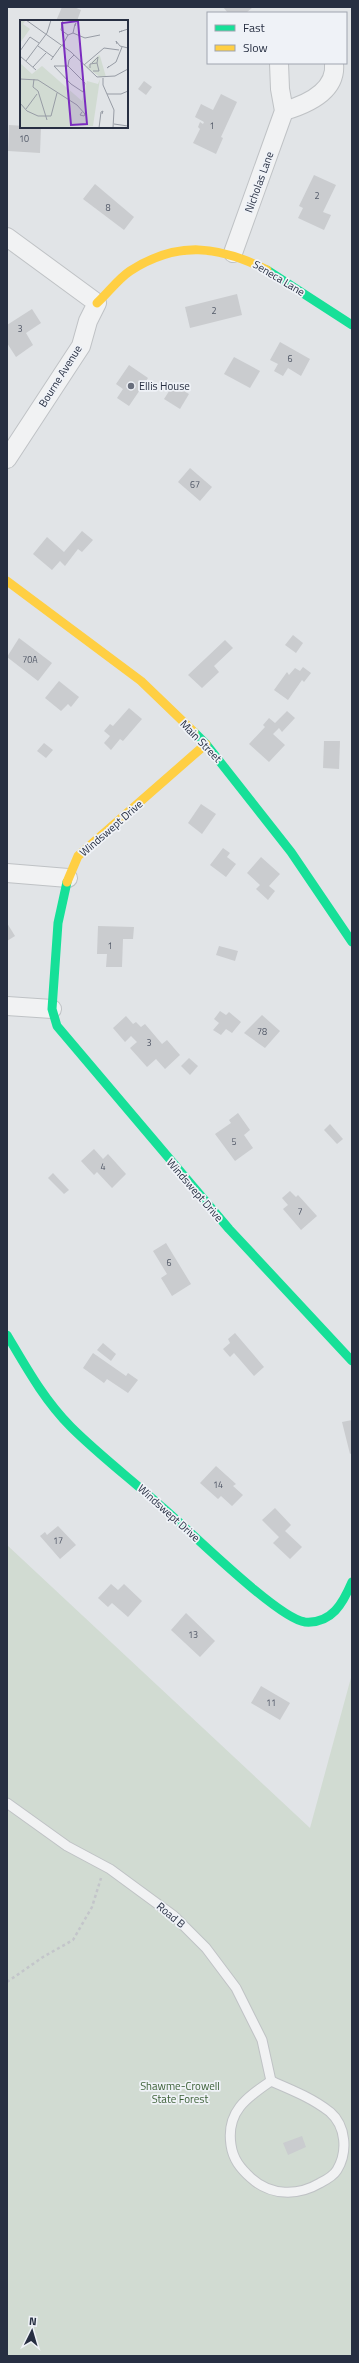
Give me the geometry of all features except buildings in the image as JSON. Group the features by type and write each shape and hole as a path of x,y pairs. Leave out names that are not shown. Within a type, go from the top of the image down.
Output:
{"street":[{"path":"279,64 280,89 284,111 314,99 329,86 335,75 334,64"},
{"name":"Nicholas Lane","path":"233,253 284,111"},
{"path":"7,237 97,303"},
{"name":"Seneca Lane","path":"97,303 130,271 164,253 198,247 233,253 262,266 352,325"},
{"name":"Bourne Avenue","path":"7,459 81,346 88,321 97,303"},
{"name":"Main Street","path":"7,581 141,681 206,744 291,852 352,942"},
{"name":"Windswept Drive","path":"206,744 78,856 68,878 58,923 52,1008 57,1026 127,1110 229,1229 352,1361"},
{"path":"7,873 68,878"},
{"path":"7,1006 52,1008"},
{"name":"Windswept Drive","path":"7,1335 42,1393 71,1427 163,1507 228,1567 293,1619 305,1622 326,1620 334,1614 343,1602 352,1582"}],"lane":[{"name":"Road B","path":"7,1803 67,1846 105,1866 174,1916 206,1948 236,1988 262,2040 271,2081"},
{"path":"271,2081 304,2094 331,2113 343,2130 344,2148 337,2171 309,2190 292,2193 277,2191 257,2183 240,2168 232,2152 229,2138 232,2119 239,2105 271,2081"}],"path":[{"path":"7,1982 43,1957 73,1940 92,1907 105,1866"}],"green space":[{"name":"Shawme-Crowell State Forest","path":"7,1545 310,1828 352,1674 352,2356 7,2356"}],"traffic: fast":[{"path":"267,270 352,325"},
{"path":"194,732 206,744 291,852 352,942"},
{"path":"67,882 58,923 52,1009 57,1026 229,1229 352,1361"},
{"path":"7,1335 28,1371 61,1417 93,1448 175,1518 233,1572 275,1606 292,1617 305,1622 322,1620 335,1611 345,1597 352,1582"}],"traffic: slow":[{"path":"97,303 121,278 130,271 165,254 198,250 215,252 232,256 267,270"},
{"path":"7,581 141,681 194,732"},
{"path":"67,882 78,856 206,744"}],"place":[{"name":"Ellis House","path":"131,386"}]}
